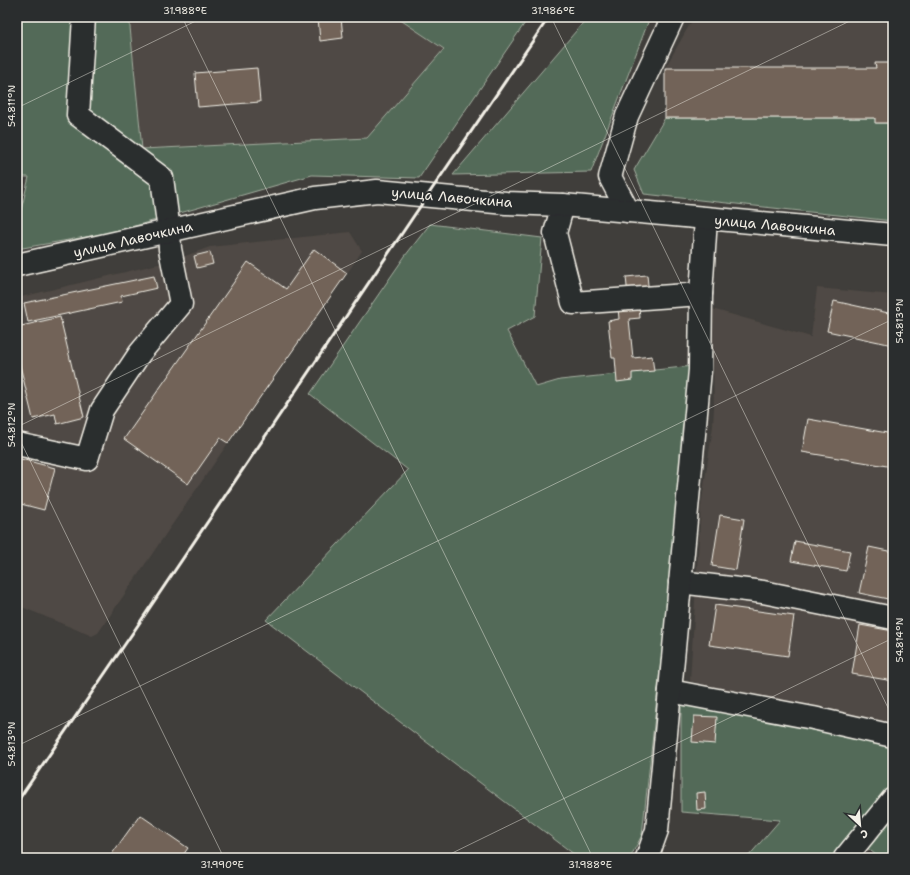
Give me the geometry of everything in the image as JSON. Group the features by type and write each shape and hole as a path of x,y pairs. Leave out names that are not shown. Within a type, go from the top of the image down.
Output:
{"street":[{"path":"17,444 87,458 102,410 140,353 181,304 170,249 162,178 78,115 84,17"},
{"path":"628,211 610,177 627,116 674,17"},
{"name":"улица Лавочкина","path":"17,265 315,198 377,191 506,203 563,205 893,235"},
{"path":"563,205 555,234 573,303 701,294"},
{"path":"647,858 657,830 700,370 701,294 706,219"},
{"path":"680,582 764,592 893,618"},
{"path":"670,691 813,718 893,736"},
{"path":"853,855 893,799"}],"shaded area":[{"path":"129,17 396,17 445,49 367,138 142,149"},
{"path":"694,17 893,17 893,123 875,123 875,118 665,118 665,68"},
{"path":"350,232 362,251 98,633 92,636 17,605 17,298 171,261 210,247"},
{"path":"817,288 893,295 893,729 690,681 701,506 713,426 712,309 811,337"}],"green space":[{"path":"17,17 129,17 142,149 367,138 444,49 396,17 529,17 419,178 312,175 114,232 17,249 17,227 29,177 17,177"},
{"path":"588,17 650,17 591,172 453,175"},
{"path":"665,118 875,118 876,123 893,123 893,221 644,194 634,170"},
{"path":"430,224 542,238 535,316 507,331 536,387 560,380 693,366 642,835 630,858 579,858 266,620 408,470 310,394 405,256"},
{"path":"681,702 893,744 893,789 833,858 747,858 780,820 681,812"},
{"path":"893,806 893,858 880,858 862,844"}],"building":[{"path":"318,17 341,17 343,38 320,41"},
{"path":"875,63 893,63 893,123 875,123 875,118 665,118 665,68 876,68"},
{"path":"257,68 260,102 198,107 195,73"},
{"path":"314,249 347,273 228,443 220,438 188,484 124,439 248,262 286,289"},
{"path":"210,252 213,264 197,268 194,256"},
{"path":"647,275 649,295 638,296 640,318 629,319 633,358 652,356 654,371 632,373 632,380 617,382 615,358 612,358 608,321 619,319 617,297 628,296 626,277"},
{"path":"154,276 157,288 121,296 122,302 28,322 24,303"},
{"path":"834,301 893,314 893,345 827,331"},
{"path":"60,317 84,417 57,424 55,414 33,419 17,353 17,327"},
{"path":"808,419 893,434 893,467 802,452"},
{"path":"17,458 55,468 44,510 17,503"},
{"path":"720,515 744,519 736,570 712,566"},
{"path":"795,541 850,551 846,571 791,561"},
{"path":"869,547 893,552 893,600 859,593"},
{"path":"715,605 794,616 788,656 709,645"},
{"path":"860,625 893,631 893,681 852,674"},
{"path":"694,716 717,717 715,744 692,742"},
{"path":"705,792 706,809 697,810 696,793"},
{"path":"140,815 188,848 181,858 109,858"}],"railway":[{"path":"17,802 549,17"}]}
